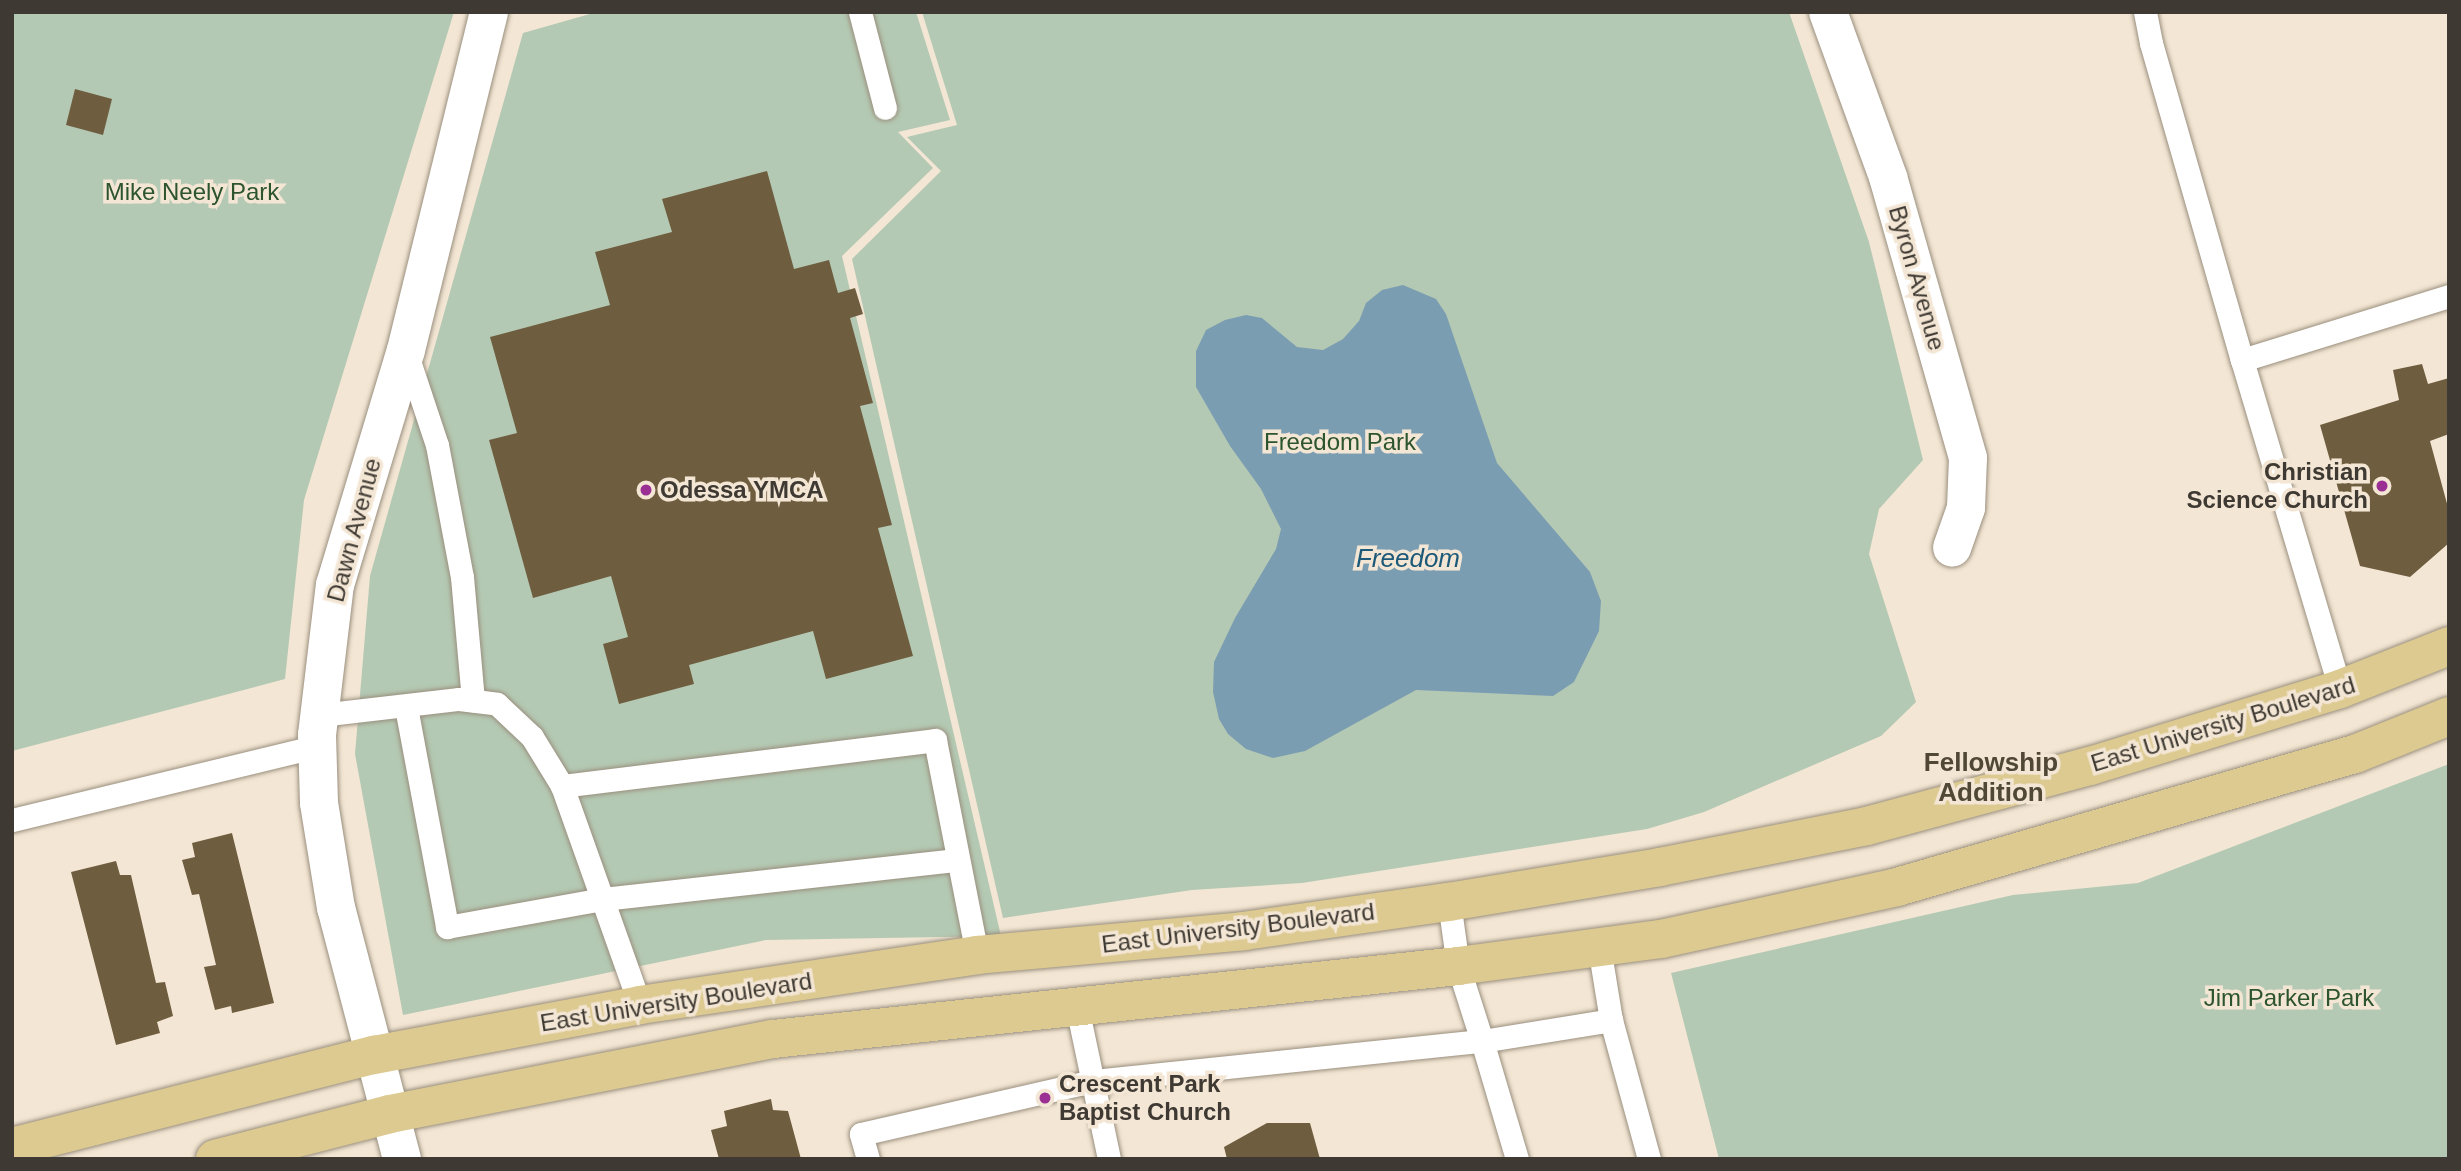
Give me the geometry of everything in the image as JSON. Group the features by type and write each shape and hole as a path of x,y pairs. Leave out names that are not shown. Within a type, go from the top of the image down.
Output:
{"main road":[{"name":"East University Boulevard","path":"12,1147 374,1055 640,1005 977,955 1244,931 1449,902 1660,867 1867,826 2090,766 2340,689 2449,646"},
{"name":"East University Boulevard","path":"215,1159 390,1114 773,1038 1458,966 1661,939 1897,887 2355,754 2449,716"}],"street":[{"name":"Dawn Avenue","path":"402,1159 336,908 319,803 319,731 335,585 405,350 489,12"},
{"name":"Byron Avenue","path":"1828,12 1888,177 1968,458 1966,508 1952,548"}],"lane":[{"path":"860,12 885,108"},
{"path":"2146,12 2151,43 2340,689"},
{"path":"2242,360 2449,296"},
{"path":"405,350 437,445 462,577 473,701"},
{"path":"12,820 406,706 459,699 497,705 532,737 562,786 640,1005"},
{"path":"406,706 447,927 603,899 957,860"},
{"path":"562,786 935,740 977,955"},
{"path":"1449,902 1458,966 1517,1159"},
{"path":"1599,947 1611,1020 1649,1159"},
{"path":"1077,1007 1109,1159"},
{"path":"868,1159 861,1134 1093,1080 1482,1041 1611,1020"}],"green space":[{"name":"Mike Neely Park","path":"12,12 454,12 304,500 285,679 12,751"},
{"name":"Odessa YMCA","path":"597,12 916,12 950,120 898,132 933,168 842,256 1001,936 766,940 403,1015 355,754 370,576 523,33"},
{"name":"Freedom Park","path":"922,12 1789,12 1869,242 1923,460 1879,509 1869,554 1916,702 1881,736 1704,812 1647,829 1302,883 1192,890 1003,918 852,259 941,171 907,137 957,125"},
{"name":"Jim Parker Park","path":"2449,764 2449,1159 1719,1159 1671,973 2013,895 2138,883"}],"water":[{"name":"Freedom","path":"1403,285 1436,299 1446,314 1497,463 1590,572 1601,601 1599,631 1574,682 1553,696 1416,690 1305,751 1273,758 1246,749 1228,734 1219,719 1213,692 1214,662 1235,618 1276,549 1281,529 1261,489 1230,446 1196,387 1196,351 1206,330 1225,320 1246,315 1262,318 1297,347 1323,350 1343,339 1359,321 1366,303 1382,290"}],"building":[{"path":"75,89 112,99 103,135 66,125"},
{"path":"767,171 794,269 829,260 838,293 855,288 863,314 850,318 873,403 860,406 892,525 878,528 913,656 826,679 813,631 689,665 694,684 619,704 603,644 628,637 611,576 533,598 489,440 517,433 490,337 610,305 595,252 672,232 662,199"},
{"path":"2422,364 2428,384 2449,378 2449,434 2430,441 2449,511 2449,543 2410,577 2360,566 2320,425 2399,400 2393,370"},
{"path":"232,833 274,1003 232,1013 231,1006 215,1010 204,967 216,965 199,894 192,895 182,860 195,857 192,843"},
{"path":"116,861 120,875 131,875 156,983 165,982 173,1016 157,1022 160,1033 116,1045 71,872"},
{"path":"771,1099 773,1110 788,1111 801,1159 719,1159 711,1130 727,1126 724,1111"},
{"path":"1267,1123 1310,1123 1320,1159 1227,1159 1224,1147"}],"place":[{"name":"Christian Science Church","path":"2382,486"},
{"name":"Odessa YMCA","path":"646,490"},
{"name":"Crescent Park Baptist Church","path":"1045,1098"}],"district":[{"name":"Fellowship Addition","path":"1991,778"}]}
